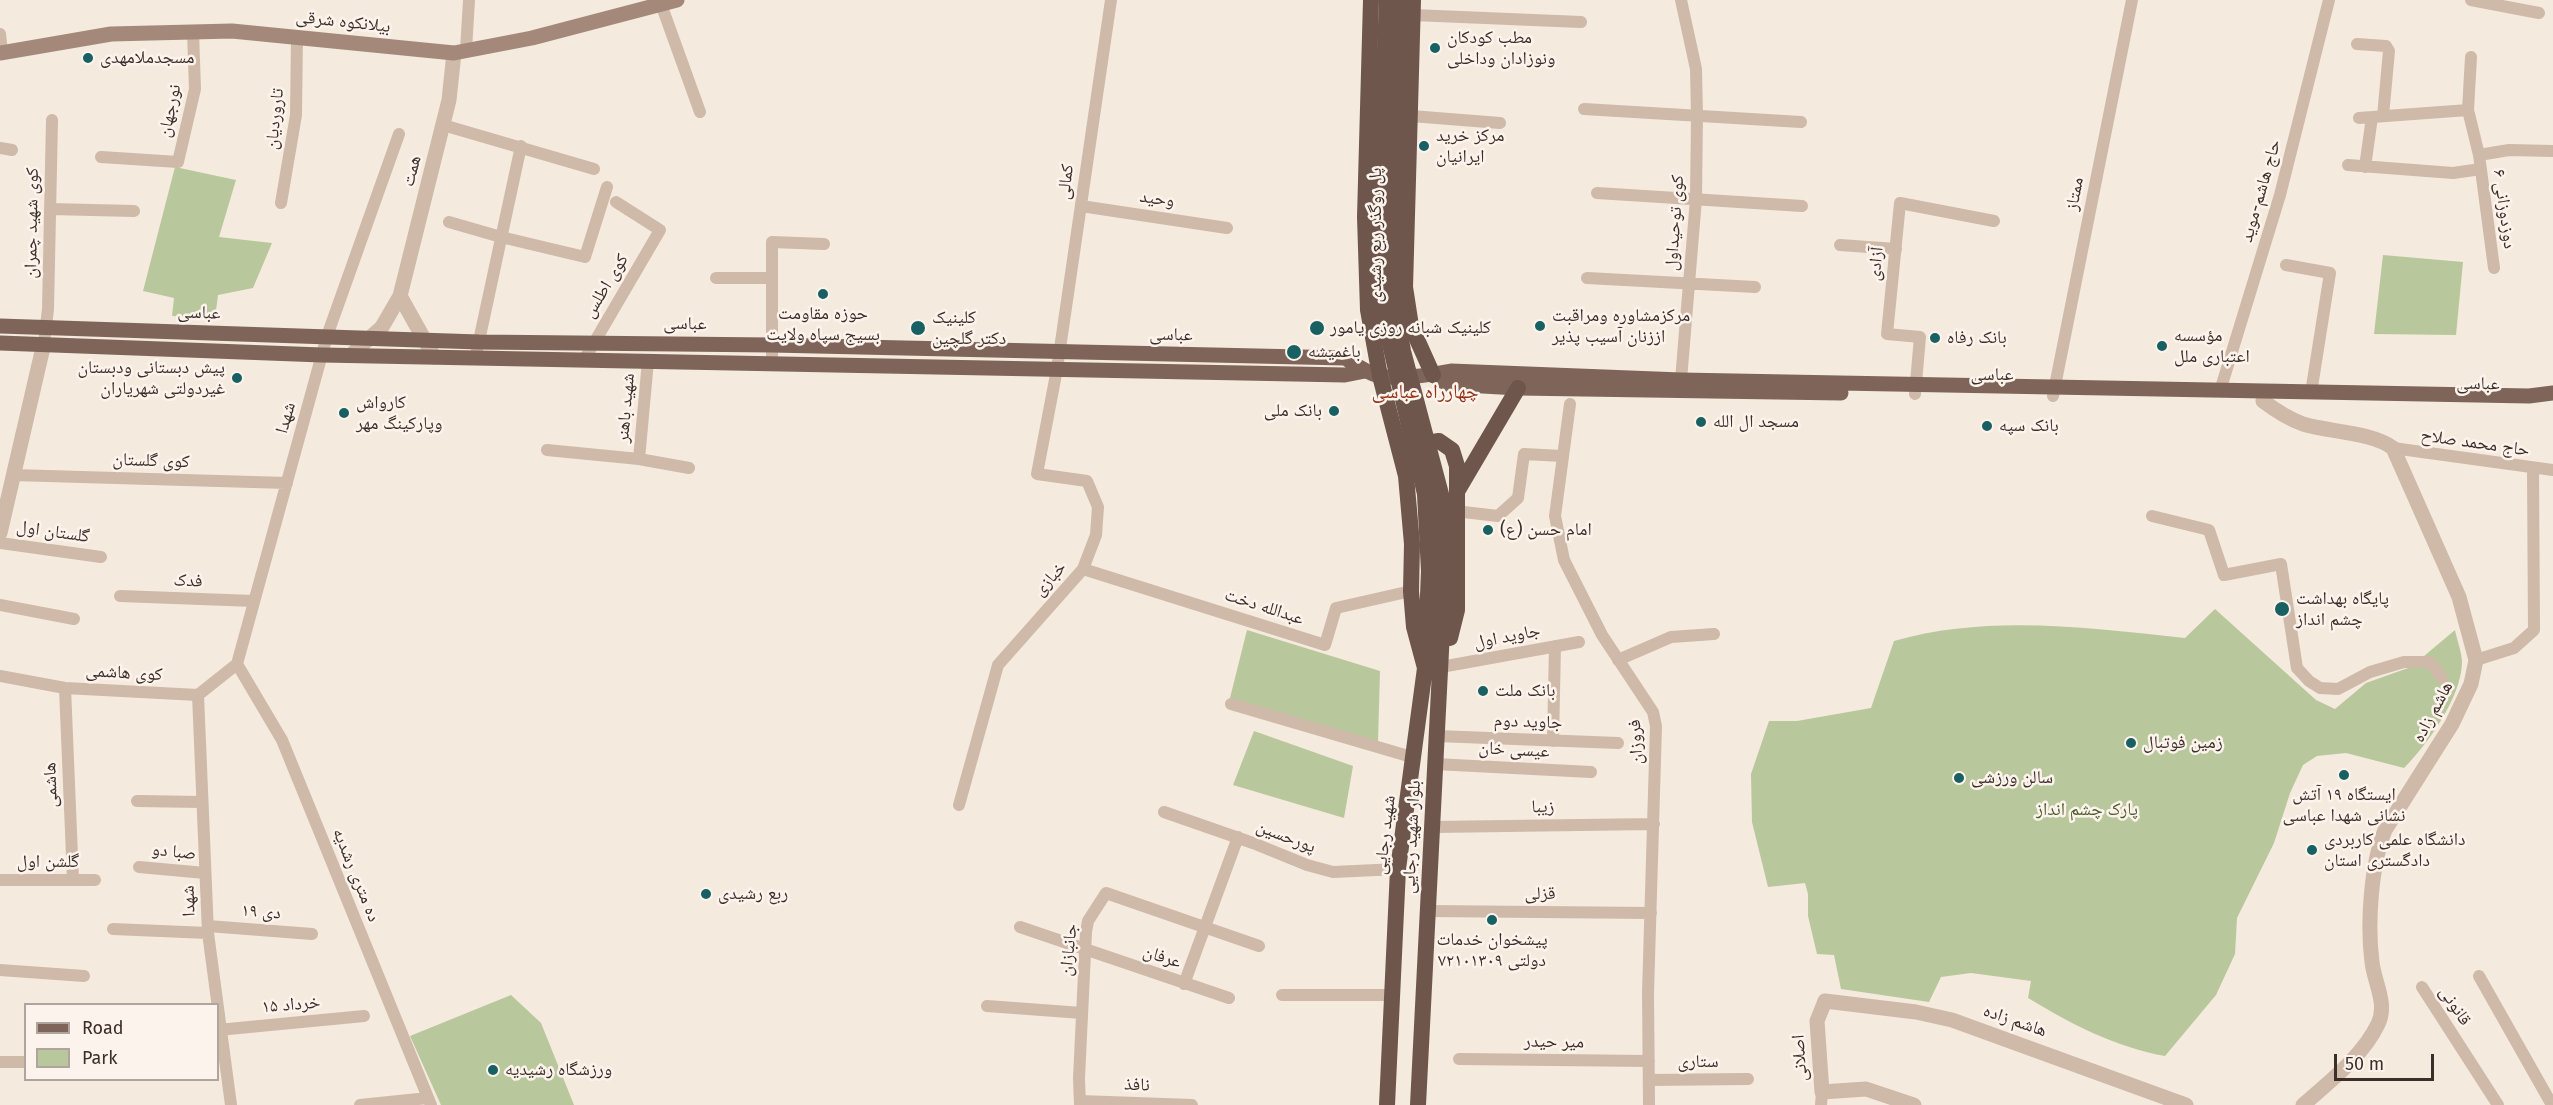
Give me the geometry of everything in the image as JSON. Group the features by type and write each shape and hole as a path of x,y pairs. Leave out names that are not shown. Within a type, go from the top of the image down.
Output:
{"highway":[{"path":"1371,0 1367,159 1368,310 1373,373 1402,454 1412,544 1411,591 1414,627 1433,668"},
{"name":"پل روگذر ربع رشیدی","path":"1387,0 1381,151 1379,297 1425,495 1437,571"},
{"name":"پل روگذر ربع رشیدی","path":"1400,0 1392,288 1403,351 1441,494 1437,571"},
{"path":"1413,7 1405,287 1411,326 1433,375"},
{"path":"1367,159 1374,170 1386,176 1398,173 1408,161"},
{"path":"1456,494 1518,388"},
{"path":"1402,454 1409,447 1439,441 1452,450 1457,466 1456,610 1433,668"},
{"name":"بلوار شهید رجایی","path":"1418,1105 1437,736 1433,668 1437,571"},
{"name":"شهید رجایی","path":"1387,1105 1398,869 1415,758 1433,668"}],"main road":[{"name":"بیلانکوه شرقی","path":"1,53 111,34 232,31 460,52 532,38 638,5 669,2"},
{"name":"عباسى","path":"0,326 479,342 772,345 1345,358 1373,373"},
{"name":"عباسى","path":"0,343 322,355 1345,375 1373,373 1433,375 1451,371 1530,373 2263,401 2528,404 2553,400"},
{"name":"عباسى","path":"1433,375 1447,384 1518,388 1915,389"},
{"name":"عباسى","path":"2054,392 2220,391 2529,396 2553,393"}],"street":[{"path":"460,52 469,0"},
{"name":"کمالی","path":"1057,369 1111,0"},
{"name":"کوی توحیداول","path":"1680,380 1696,199 1697,116 1696,69 1681,0"},
{"name":"ممتاز","path":"2054,392 2132,0"},
{"name":"حاج هاشم-موید","path":"2220,391 2280,195 2329,0"},
{"path":"2471,0 2539,12"},
{"path":"669,2 700,112"},
{"path":"1413,7 1581,22"},
{"name":"نورجهان","path":"101,157 178,162 195,89 194,32"},
{"path":"0,34 1,53"},
{"name":"تاروردیان","path":"281,203 296,115 297,38"},
{"path":"2357,44 2386,46 2389,51 2378,117 2365,167"},
{"name":"همت","path":"351,355 382,327 400,296 460,52"},
{"name":"دوزدوزانی ۶","path":"2471,57 2468,110 2479,155 2494,267"},
{"path":"1584,109 1801,122"},
{"path":"2359,118 2468,110"},
{"path":"1411,116 1500,123"},
{"name":"کوی شهید چمران","path":"44,344 52,120"},
{"path":"443,125 594,169"},
{"name":"شهدا","path":"237,664 327,336 399,134"},
{"path":"475,357 521,146"},
{"path":"2479,155 2509,150 2553,151"},
{"path":"2348,165 2453,173 2481,169"},
{"path":"449,222 585,257 607,187"},
{"path":"1597,193 1802,206"},
{"name":"کوی اطلس","path":"584,360 660,230 616,202"},
{"name":"آزادی","path":"1915,389 1920,337 1887,334 1900,203 1994,221"},
{"name":"وحید","path":"1081,206 1227,228"},
{"path":"50,209 134,211"},
{"path":"772,363 772,242 824,244"},
{"path":"1840,245 1896,249"},
{"path":"2286,265 2330,273 2311,393"},
{"path":"716,278 772,278"},
{"path":"1587,278 1689,281 1755,287"},
{"path":"400,296 434,357"},
{"path":"0,533 44,344"},
{"name":"شهید باهنر","path":"639,459 648,361"},
{"name":"خبازی","path":"958,805 998,665 1083,569 1096,535 1098,507 1087,481 1037,474 1057,369"},
{"path":"2263,401 2301,423 2369,438 2386,443 2392,448"},
{"name":"فروزان","path":"1570,404 1555,516 1564,560 1602,636 1653,712 1656,726 1649,1105"},
{"name":"حاج محمد صلاح","path":"2392,448 2553,470"},
{"name":"هاشم زاده","path":"2303,1105 2351,1061 2379,1024 2380,988 2372,962 2372,910 2380,843 2385,830 2452,724 2471,684 2476,660 2459,597 2392,448"},
{"name":"شهید باهنر","path":"547,450 639,459 689,468"},
{"path":"1455,511 1498,516 1518,498 1524,454 1562,456"},
{"path":"2476,660 2514,648 2534,630 2533,469"},
{"name":"کوی گلستان","path":"13,475 286,483"},
{"path":"2152,516 2209,530 2224,575 2281,564 2297,668 2309,681 2320,688 2338,689 2370,672 2404,663 2430,662 2442,678"},
{"name":"گلستان اول","path":"0,543 101,557"},
{"name":"عبدالله دخت","path":"1083,569 1325,645 1336,608 1411,591"},
{"name":"فدک","path":"120,596 254,601"},
{"path":"0,606 74,619"},
{"path":"1618,660 1671,637 1713,634"},
{"name":"جاوید اول","path":"1433,668 1580,642"},
{"path":"1553,741 1555,646"},
{"path":"198,695 237,664"},
{"name":"ده متری رشدیه","path":"237,664 282,740 430,1102"},
{"name":"کوی هاشمی","path":"0,676 65,688 198,695"},
{"name":"هاشمی","path":"65,688 73,880"},
{"name":"شهدا","path":"198,695 208,930 217,1003"},
{"path":"1231,704 1415,758"},
{"name":"جاوید دوم","path":"1437,736 1618,743"},
{"name":"عیسی خان","path":"1435,764 1591,772"},
{"path":"137,801 202,802"},
{"name":"پورحسین","path":"1164,812 1333,873 1398,869"},
{"name":"زیبا","path":"1432,827 1654,824"},
{"path":"1184,984 1238,837"},
{"name":"صبا دو","path":"139,867 205,873"},
{"name":"گلشن اول","path":"0,880 95,880"},
{"name":"جانبازان","path":"1080,1103 1084,951 1088,921 1107,893 1259,946"},
{"name":"قزلی","path":"1428,911 1651,913"},
{"name":"عرفان","path":"1020,927 1084,951 1229,998"},
{"name":"۱۹ دی","path":"113,929 312,934"},
{"path":"0,970 84,976"},
{"path":"2479,976 2552,1105"},
{"name":"قانونی","path":"2422,987 2498,1105"},
{"path":"1282,995 1392,995"},
{"name":"هاشم زاده","path":"1825,1000 1916,1012 1952,1020 2186,1105"},
{"name":"اصلانی","path":"1825,1000 1817,1021 1822,1099 1866,1089 1914,1105"},
{"path":"987,1006 1082,1013"},
{"name":"۱۵ خرداد","path":"220,1030 364,1016"},
{"name":"شهدا","path":"220,1030 231,1105"},
{"name":"میر حیدر","path":"1459,1059 1649,1061"},
{"path":"0,1062 24,1062"},
{"name":"ستاری","path":"1649,1080 1748,1079"},
{"path":"360,1105 430,1102"},
{"name":"نافذ","path":"1080,1103 1192,1105"}],"green space":[{"path":"175,167 236,180 219,237 272,243 253,288 218,295 215,318 172,316 174,298 143,291"},
{"path":"2383,255 2463,262 2456,335 2374,334"},
{"name":"پارک چشم انداز","path":"2215,609 2316,700 2335,709 2366,683 2411,667 2455,630 2462,663 2456,691 2449,706 2423,747 2404,768 2346,753 2317,756 2303,765 2290,793 2274,843 2237,918 2235,954 2216,995 2165,1056 2111,1041 2061,1017 2028,998 2031,981 1971,973 1941,977 1929,1002 1841,989 1834,955 1817,954 1808,916 1808,894 1805,883 1768,887 1752,822 1751,774 1769,721 1797,721 1871,708 1894,641 1966,628 2003,626 2076,627 2185,638"},
{"path":"1247,630 1380,671 1378,742 1230,698"},
{"path":"1254,731 1353,766 1344,818 1233,785"},
{"name":"ورزشگاه رشیدیه","path":"511,995 541,1023 574,1105 441,1105 410,1036"}],"place":[{"name":"مطب کودکان ونوزادان وداخلی","path":"1435,48"},
{"name":"مسجدملامهدی","path":"88,58"},
{"name":"مرکز خرید ایرانیان","path":"1424,146"},
{"name":"حوزه مقاومت بسیج سپاه ولایت","path":"823,294"},
{"name":"مرکزمشاوره ومراقبت اززنان آسیب پذیر","path":"1540,326"},
{"name":"کلینیک دکتر گلچین","path":"918,328"},
{"name":"کلینیک شبانه روزی یامور","path":"1317,328"},
{"name":"بانک رفاه","path":"1935,338"},
{"name":"مؤسسه اعتباری ملل","path":"2162,346"},
{"name":"باغمیشه","path":"1294,352"},
{"name":"پیش دبستانی ودبستان غیردولتی شهریاران","path":"237,378"},
{"name":"بانک ملی","path":"1334,411"},
{"name":"کارواش وپارکینگ مهر","path":"344,413"},
{"name":"مسجد ال الله","path":"1701,422"},
{"name":"بانک سپه","path":"1987,426"},
{"name":"امام حسن (ع)","path":"1488,530"},
{"name":"پایگاه بهداشت چشم انداز","path":"2282,609"},
{"name":"بانک ملت","path":"1483,691"},
{"name":"زمین فوتبال","path":"2131,743"},
{"name":"ایستگاه ۱۹ آتش نشانی شهدا عباسی","path":"2344,775"},
{"name":"سالن ورزشی","path":"1959,778"},
{"name":"دانشگاه علمی کاربردی دادگستری استان","path":"2312,850"},
{"name":"ربع رشیدی","path":"706,894"},
{"name":"پیشخوان خدمات دولتی ۷۲۱۰۱۳۰۹","path":"1492,920"},
{"name":"ورزشگاه رشیدیه","path":"493,1070"}],"district":[{"name":"چهارراه عباسی","path":"1425,392"}]}
